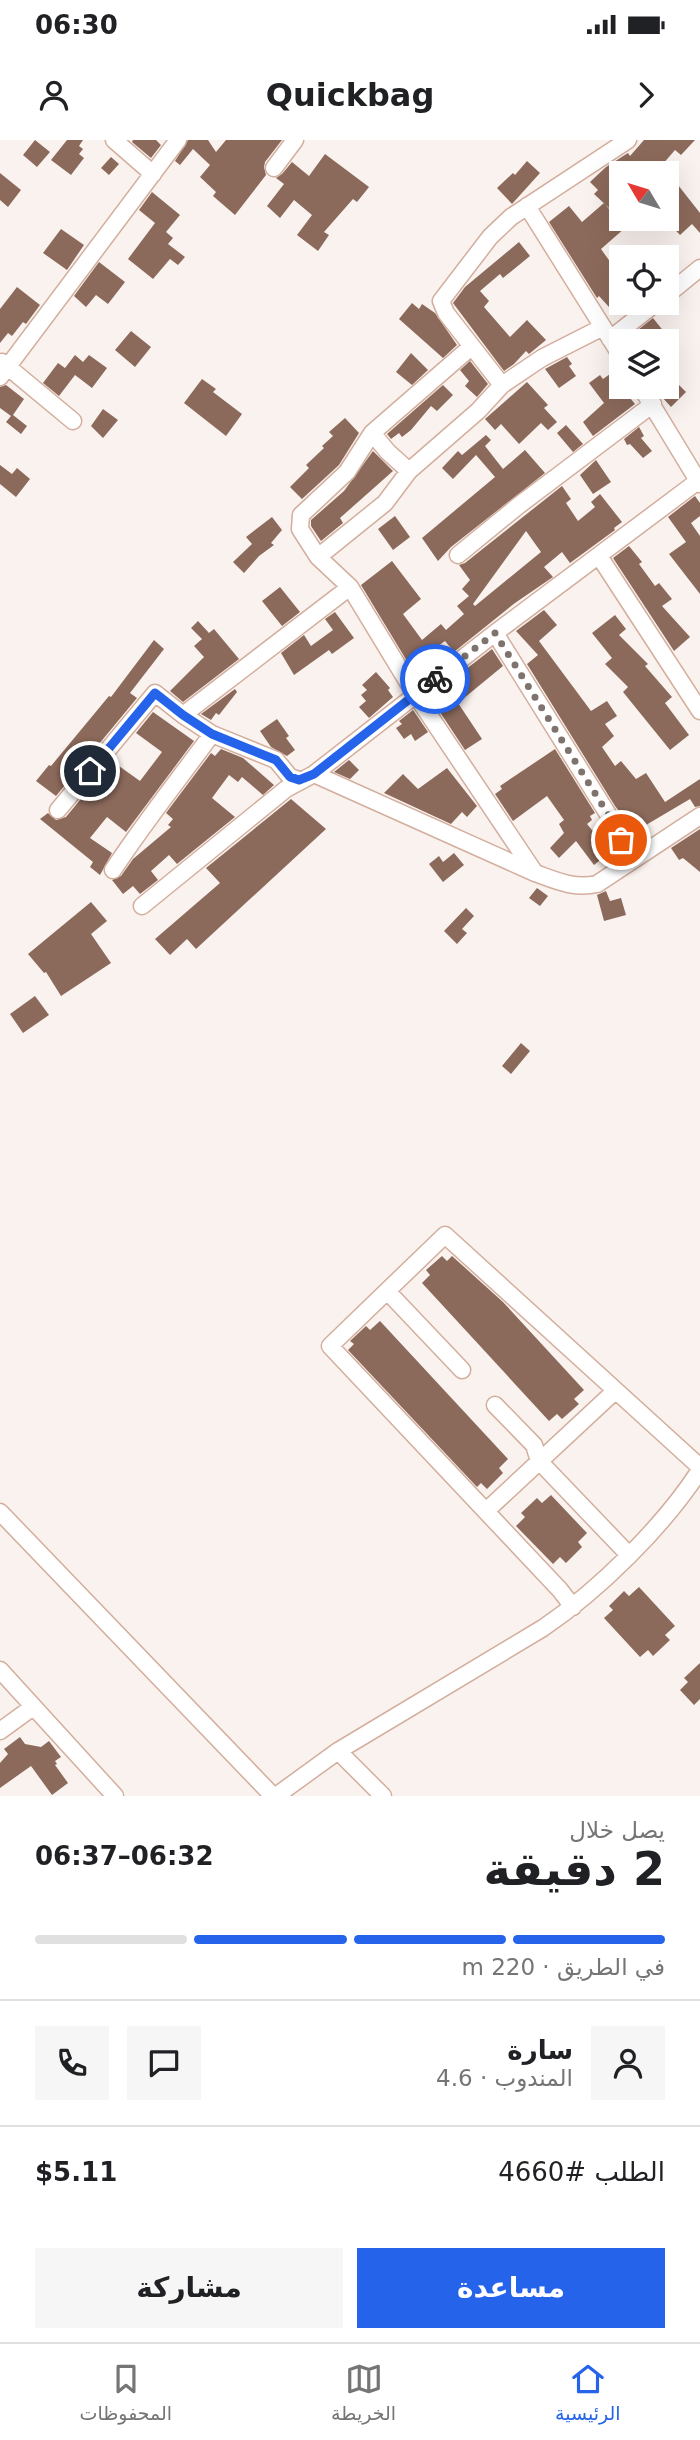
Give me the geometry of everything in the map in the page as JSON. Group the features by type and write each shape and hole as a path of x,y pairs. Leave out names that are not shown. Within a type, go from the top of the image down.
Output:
{"street":[{"path":"114,140 153,174"},
{"path":"73,421 2,368 178,140"},
{"path":"278,163 295,140"},
{"path":"502,385 446,313 441,301 490,237 510,217 628,140"},
{"path":"527,206 609,338"},
{"path":"679,285 700,268"},
{"path":"318,557 385,503 409,471 478,411 502,385 542,358 606,333 636,315"},
{"path":"471,347 372,433 347,472 302,514 300,529 318,557 350,587 415,694 535,873"},
{"path":"142,906 495,633 699,482 649,399"},
{"path":"458,555 653,404"},
{"path":"372,433 409,471"},
{"path":"599,556 700,711"},
{"path":"183,715 350,587"},
{"path":"495,633 611,819 631,861"},
{"path":"58,810 155,693 212,734 276,760 290,777 306,777 568,885 584,887 597,884 700,816"},
{"path":"113,870 138,831 159,808 212,734"},
{"path":"0,1512 275,1796 338,1751 543,1628 573,1607 674,1506 700,1468 445,1235 330,1346 573,1607"},
{"path":"387,1291 462,1370"},
{"path":"486,1511 615,1391"},
{"path":"495,1405 534,1445 539,1461 628,1554"},
{"path":"0,1670 107,1793"},
{"path":"0,1731 33,1707"},
{"path":"338,1751 383,1796"}],"building":[{"path":"35,140 50,152 37,167 23,155"},
{"path":"67,140 83,140 79,146 83,149 79,154 84,158 71,175 51,160"},
{"path":"156,140 161,145 151,158 132,142"},
{"path":"188,140 208,140 216,152 226,140 282,140 265,162 266,175 235,215 213,196 216,192 200,177 210,165 193,149 180,165 175,161"},
{"path":"644,140 695,140 681,155 675,150 666,161 615,161 628,153 630,156"},
{"path":"325,154 369,187 357,202 353,199 324,232 329,235 318,251 297,235 312,215 294,200 280,218 267,206 284,184 276,178 292,162 309,176"},
{"path":"111,157 119,164 109,175 101,168"},
{"path":"527,161 540,173 512,204 497,188 513,173 515,175"},
{"path":"609,165 609,208 594,194 598,190 590,182"},
{"path":"0,173 21,190 8,207 0,200"},
{"path":"679,186 700,213 700,233 692,224 680,235 676,231 679,231"},
{"path":"152,192 180,215 166,232 173,238 168,244 185,257 178,265 170,259 153,279 128,259 155,223 139,210"},
{"path":"604,203 609,209 609,231 622,231 601,249 609,260 609,307 599,296 597,298 549,222 569,206 582,222"},
{"path":"61,229 84,245 67,270 43,253"},
{"path":"519,242 530,256 503,278 500,274 480,291 489,301 484,307 510,337 527,320 546,340 529,354 526,351 504,371 453,303 465,287"},
{"path":"99,262 125,282 108,304 96,295 86,307 74,296"},
{"path":"17,287 40,305 26,324 23,322 12,336 8,333 0,343 0,309"},
{"path":"412,303 419,309 422,304 435,313 457,345 443,358 399,319"},
{"path":"653,318 662,329 639,329"},
{"path":"131,331 151,347 135,367 115,350"},
{"path":"411,353 428,370 412,385 396,372"},
{"path":"75,355 83,362 89,355 107,368 92,388 75,375 59,396 43,383 58,363 65,368"},
{"path":"567,357 576,376 559,388 545,369"},
{"path":"470,361 488,384 477,397 465,386 469,381 460,370"},
{"path":"600,375 603,379 609,375 609,399 631,399 635,404 593,436 583,422 604,403 589,383"},
{"path":"202,379 216,389 213,392 242,414 226,436 184,403"},
{"path":"527,382 548,405 544,408 557,422 548,430 541,423 519,444 501,424 495,430 485,419"},
{"path":"6,385 24,399 13,415 27,426 21,434 6,422 11,416 0,408 0,387"},
{"path":"443,385 453,395 437,411 431,406 402,437 399,433 391,439 387,434"},
{"path":"679,385 686,392 679,399"},
{"path":"664,399 679,399 671,407"},
{"path":"103,409 118,420 103,438 91,426"},
{"path":"345,418 359,433 339,465 302,499 290,487 309,468 306,465 333,436 329,432"},
{"path":"566,425 583,444 573,452 557,433"},
{"path":"639,427 644,436 641,438 652,451 643,458 630,444 627,445 624,439"},
{"path":"486,435 491,440 485,446 503,469 525,450 545,473 451,547 438,561 422,538 495,477 476,455 453,479 442,468 458,451 462,455"},
{"path":"373,451 393,471 340,518 343,523 321,541 311,526 311,520 344,491"},
{"path":"596,460 611,482 593,494 580,475"},
{"path":"0,465 12,474 17,468 30,479 16,497 0,484"},
{"path":"562,486 571,499 566,503 578,521 595,507 591,502 600,494 622,522 570,563 562,552 544,567 553,577 515,603 454,652 445,641 410,666 361,585 392,561 421,599 403,614 422,640 441,624 446,630 464,614 457,606 469,596 462,589 470,580 459,565","holes":["526,531 541,552 475,606 473,604"]},
{"path":"695,496 700,503 700,516 691,523 700,536 700,594 669,554 686,542 668,517"},
{"path":"395,516 410,537 393,550 378,529"},
{"path":"272,517 282,530 271,543 274,545 259,556 244,573 233,562 252,544 246,537"},
{"path":"629,546 642,562 639,564 655,586 659,583 672,599 662,606 690,637 674,651 613,558"},
{"path":"280,587 300,612 282,626 262,601"},
{"path":"544,610 557,625 539,641 591,711 607,701 617,716 605,724 614,736 602,747 615,766 621,761 636,779 646,773 665,802 700,779 700,806 695,807 690,799 646,825 648,828 632,838 625,824 628,822 615,806 527,664 538,655 516,631"},
{"path":"335,612 354,638 332,654 329,650 294,675 281,653 304,635 311,646 333,630 325,619"},
{"path":"615,615 626,629 619,635 648,664 645,666 672,697 665,703 689,735 670,750 623,692 628,687 605,664 612,658 592,633"},
{"path":"198,621 209,633 214,629 239,659 183,702 170,691 204,657 194,646 202,639 191,628"},
{"path":"154,640 164,649 130,693 137,698 56,796 36,781 109,696 111,697"},
{"path":"492,649 503,666 458,703 482,739 465,750 430,697"},
{"path":"376,672 390,688 388,690 393,697 369,718 359,707 366,701 361,695 367,690 362,685"},
{"path":"235,689 237,692 219,715 216,713 211,720 201,714"},
{"path":"413,710 428,732 415,741 411,734 404,739 396,728 402,724 399,721"},
{"path":"153,712 194,741 126,832 107,817 90,838 112,853 100,875 90,867 93,862 40,819 48,813 56,820 66,817 112,761 140,781 162,752 136,733"},
{"path":"277,719 295,750 287,756 271,747 260,731"},
{"path":"221,749 243,758 274,785 263,795 242,777 238,782 229,775 212,798 235,817 177,864 169,855 151,871 158,880 140,894 133,886 123,894 112,880 121,876 133,859 171,827 168,825 173,819 166,813 211,753 215,756"},
{"path":"555,749 595,813 590,816 592,820 587,824 610,852 594,865 576,841 559,858 550,848 564,833 559,824 564,820 547,796 513,821 495,794 502,789 500,786"},
{"path":"349,760 359,770 350,779 334,772"},
{"path":"447,768 477,806 467,817 462,812 451,824 384,793 403,774 418,789"},
{"path":"291,799 326,829 196,949 187,939 170,955 155,939 220,883 206,868"},
{"path":"700,829 700,872 683,858 679,860 671,848"},
{"path":"454,853 464,865 443,882 429,864 439,856 443,862"},
{"path":"537,888 548,896 540,906 529,898"},
{"path":"606,891 610,901 621,898 626,915 604,921 597,895"},
{"path":"91,902 107,921 91,934 111,963 61,996 46,972 44,973 28,954"},
{"path":"466,908 474,916 462,929 467,933 457,944 444,931"},
{"path":"35,996 49,1015 23,1033 10,1014"},
{"path":"521,1043 530,1051 511,1074 502,1066"},
{"path":"442,1256 447,1261 452,1256 503,1302 584,1390 574,1399 579,1404 562,1419 557,1414 549,1421 422,1283 430,1275 426,1270"},
{"path":"380,1321 508,1459 499,1468 503,1473 487,1489 481,1483 477,1487 348,1350 354,1344 350,1341 366,1326 370,1330"},
{"path":"551,1495 587,1533 578,1542 582,1547 566,1563 560,1557 553,1564 516,1526 525,1517 521,1513 537,1498 542,1503"},
{"path":"639,1587 675,1626 665,1635 670,1640 653,1656 648,1650 640,1657 604,1618 613,1610 609,1606 624,1591 629,1596"},
{"path":"700,1663 700,1699 694,1705 680,1690 688,1682 684,1678"},
{"path":"20,1737 25,1744 41,1747 49,1741 61,1757 55,1761 55,1765 68,1783 52,1795 31,1766 0,1788 0,1763 8,1754 4,1749"}],"way so far":[{"path":"435,679 495,633 611,819 621,840"}],"route":[{"path":"90,771 155,693 212,734 276,760 290,777 299,780 314,774 435,679"}]}
